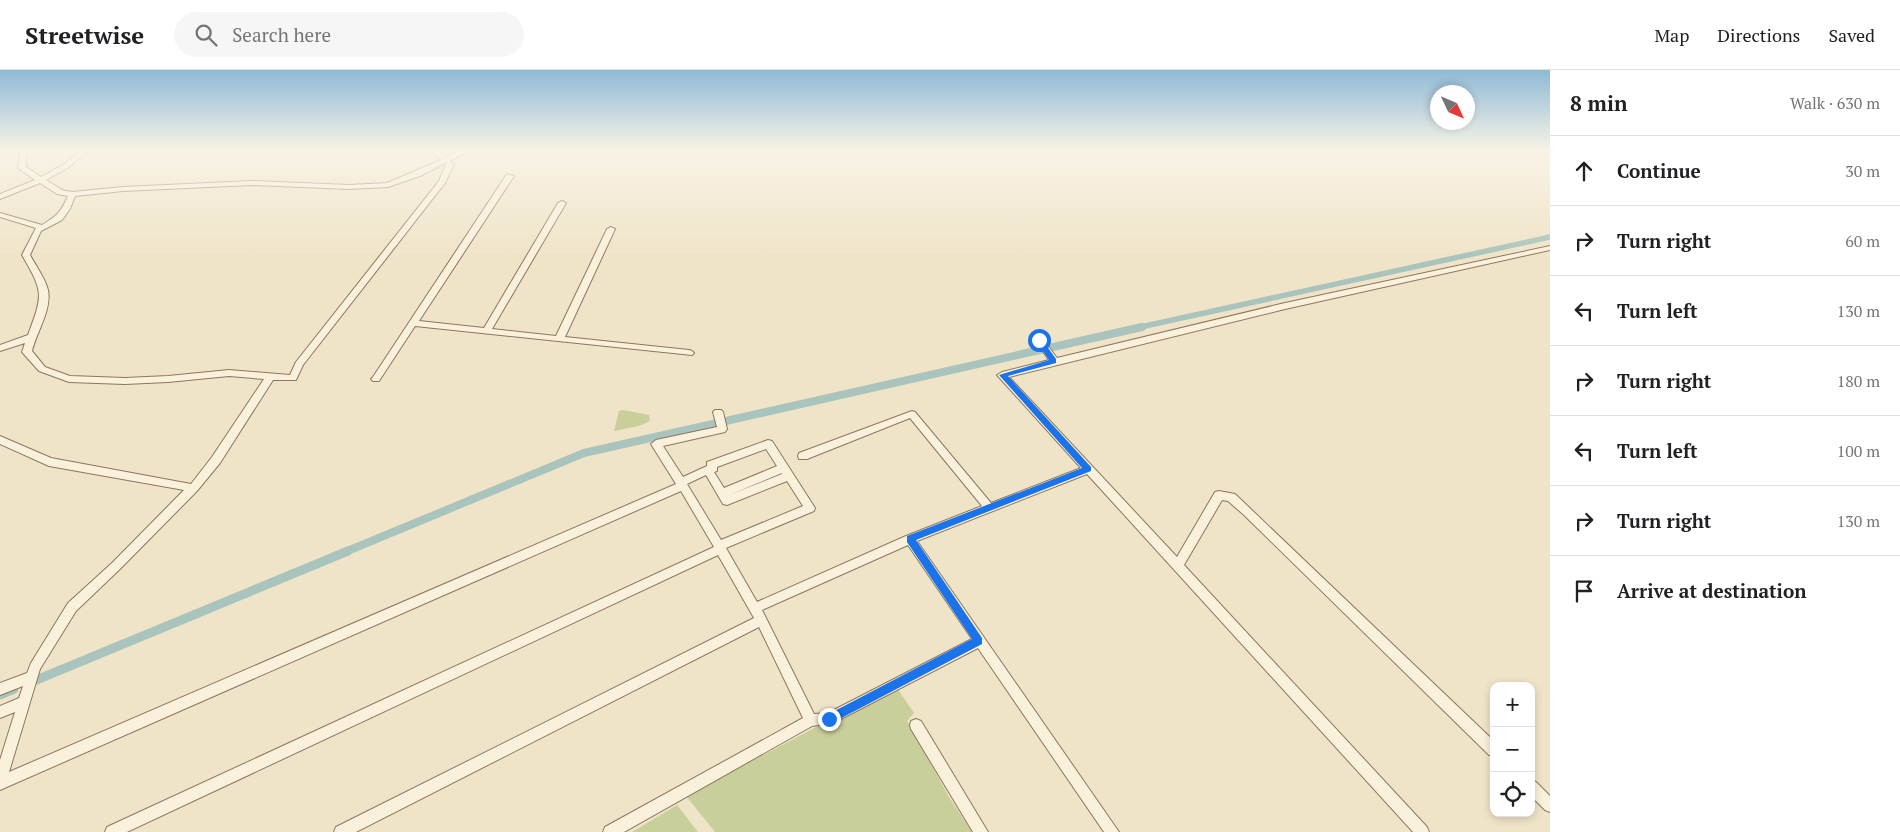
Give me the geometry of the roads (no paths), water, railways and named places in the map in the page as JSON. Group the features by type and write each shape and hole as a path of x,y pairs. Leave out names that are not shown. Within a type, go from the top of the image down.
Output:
{"street":[{"path":"0,197 27,186"},
{"path":"49,186 60,192 72,194 194,186"},
{"path":"312,186 377,186"},
{"path":"72,194 66,209 58,218 38,230 26,255 44,294 43,303 29,338 27,352 42,369 69,379 125,381 229,373 293,378 299,364 438,186"},
{"path":"376,379 504,186"},
{"path":"486,331 562,203"},
{"path":"0,215 42,227"},
{"path":"559,339 611,229"},
{"path":"1422,832 1002,375 1284,306 1550,248"},
{"path":"412,323 689,352"},
{"path":"0,348 29,338"},
{"path":"1039,340 1054,361"},
{"path":"0,782 35,667 72,607 193,488 216,460 270,377"},
{"path":"718,412 722,429 656,444 720,547 758,614 811,720"},
{"path":"806,457 912,414 989,507"},
{"path":"0,440 49,462 193,488"},
{"path":"0,782 682,484 713,468 711,465 768,444 810,508 720,547 112,832"},
{"path":"341,832 758,614 910,539 1088,469"},
{"path":"708,470 727,501 786,472"},
{"path":"1177,565 1189,552 1213,503 1220,495 1231,497 1490,746"},
{"path":"910,539 978,641 1112,832"},
{"path":"610,832 811,720 829,719 978,641"},
{"path":"0,689 31,678"},
{"path":"0,712 25,698"},
{"path":"916,725 981,832"},
{"path":"1535,791 1550,805"}],"waterway":[{"path":"1136,328 1550,237"},
{"path":"345,552 584,453 1142,327"},
{"path":"29,683 348,551"},
{"path":"0,695 14,689"}]}
